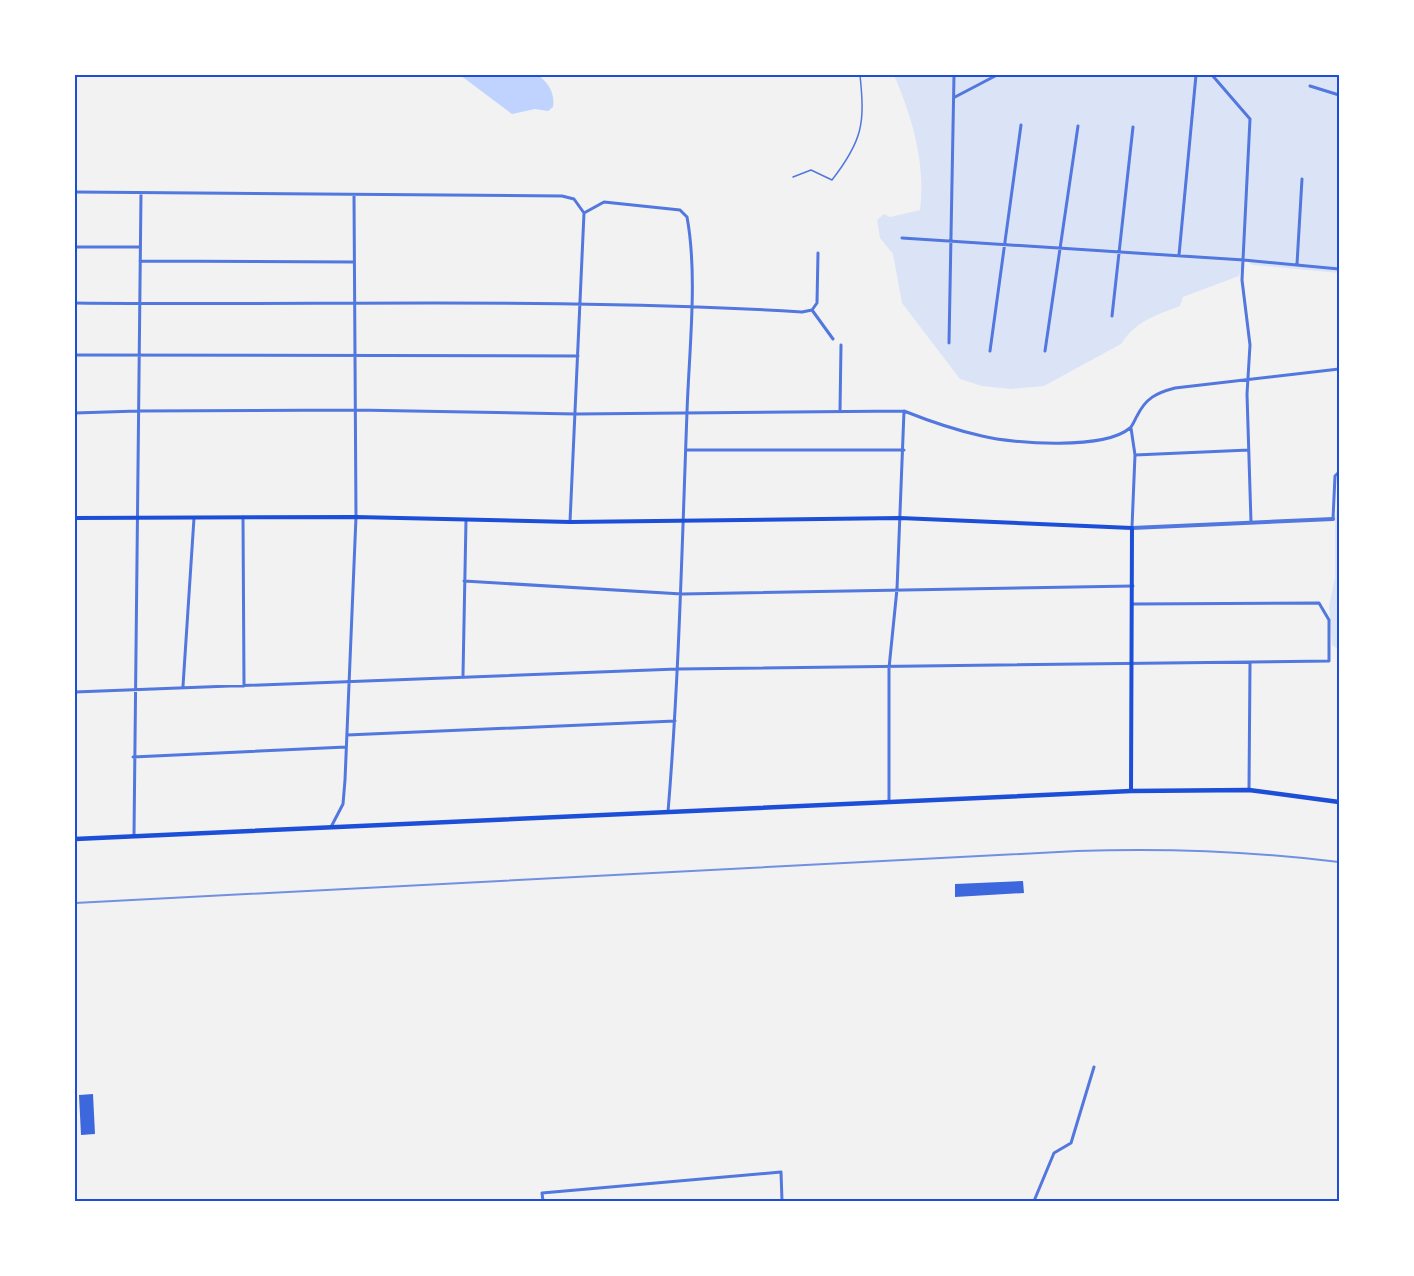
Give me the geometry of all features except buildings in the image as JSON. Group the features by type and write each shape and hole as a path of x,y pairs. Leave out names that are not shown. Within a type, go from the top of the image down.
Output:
{"main road":[{"path":"75,518 356,517 570,522 900,518 1132,528 1131,791"},
{"path":"75,839 1131,791 1249,790 1339,802"}],"street":[{"path":"949,343 954,75"},
{"path":"955,97 997,75"},
{"path":"1179,255 1196,75"},
{"path":"1212,75 1251,119 1242,280 1250,345 1248,379 1251,522"},
{"path":"1310,86 1339,95"},
{"path":"990,351 1021,125"},
{"path":"1045,351 1062,248 1078,126"},
{"path":"1112,316 1132,127"},
{"path":"1297,265 1302,179"},
{"path":"75,192 562,196 574,199 584,213 570,522"},
{"path":"134,835 141,193"},
{"path":"330,828 343,804 356,517 354,195"},
{"path":"584,213 604,202 680,210 687,217 691,305 682,594 668,812"},
{"path":"902,238 1179,255 1339,269"},
{"path":"75,247 140,248"},
{"path":"75,303 691,305 802,312 812,310 818,303 818,253"},
{"path":"140,261 354,262"},
{"path":"812,310 833,339"},
{"path":"840,411 841,345"},
{"path":"75,355 579,356"},
{"path":"1339,369 1185,386 1154,394 1144,403 1131,428 1135,455 1132,528 1332,519 1335,476 1339,472"},
{"path":"75,413 355,410 576,414 687,411 904,411 932,422 983,436 1058,443 1098,442 1131,428"},
{"path":"889,801 889,668 897,589 904,411"},
{"path":"686,450 904,450"},
{"path":"1135,455 1249,450"},
{"path":"243,517 244,686"},
{"path":"183,686 194,518"},
{"path":"463,675 466,518"},
{"path":"464,581 682,594 1133,586"},
{"path":"75,692 463,675 677,669 1329,661 1329,620 1319,603 1133,604"},
{"path":"1249,790 1250,662"},
{"path":"347,735 675,720"},
{"path":"134,757 346,747"},
{"path":"1034,1201 1054,1153 1071,1143 1094,1067"},
{"path":"543,1201 542,1193 781,1172 782,1201"}],"lane":[{"path":"794,177 811,170 832,180 844,164 862,128 860,75"}],"shaded area":[{"path":"894,75 1339,75 1339,273 1253,265 1244,260 1239,276 1183,297 1180,306 1140,324 1121,344 1044,386 1011,389 982,386 960,379 902,303 893,254 880,238 877,220 884,214 890,217 920,210 921,175 916,141"},
{"path":"1339,497 1339,650 1332,645 1329,606 1335,578 1335,518"}],"water":[{"path":"460,75 538,75 550,89 553,107 548,111 535,109 512,114"}],"railway":[{"path":"75,903 1077,851 1208,851 1339,862"}]}
